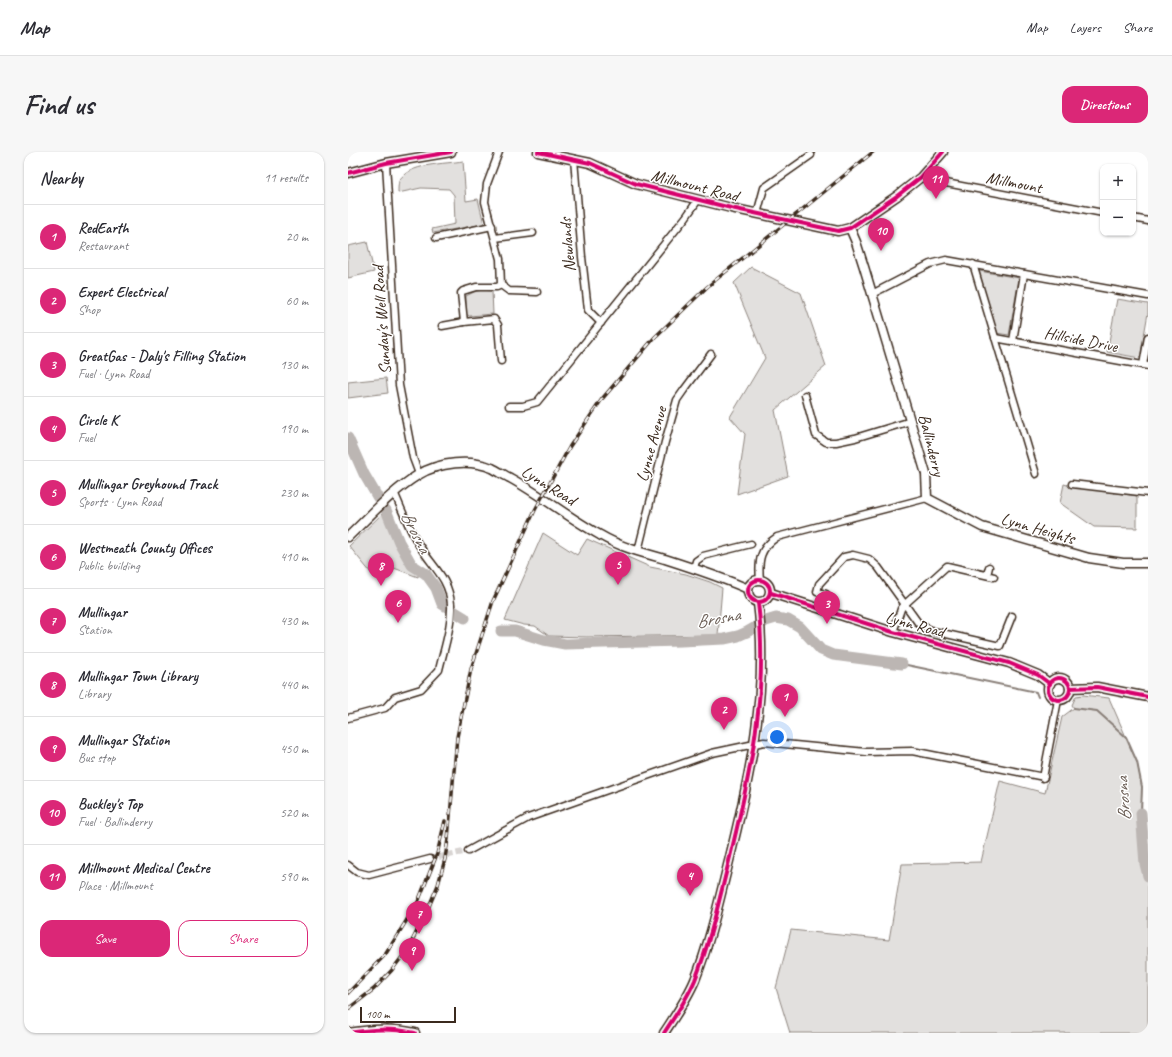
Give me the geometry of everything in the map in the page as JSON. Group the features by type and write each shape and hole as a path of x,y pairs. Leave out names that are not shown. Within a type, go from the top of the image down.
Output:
{"street":[{"path":"348,173 386,163 451,152"},
{"path":"499,152 487,184 485,202 500,259 501,285"},
{"name":"Millmount Road","path":"538,152 590,163 636,184 698,200 838,231 850,228"},
{"path":"850,228 897,196 921,177 943,152"},
{"path":"757,214 764,188 811,155"},
{"name":"Newlands","path":"574,159 588,310 601,323"},
{"name":"Sunday's Well Road","path":"386,163 399,384 413,458 419,474"},
{"name":"Millmount","path":"921,177 1100,212"},
{"path":"509,406 523,406 537,402 681,224 698,200"},
{"path":"1136,219 1148,221"},
{"path":"436,238 492,226"},
{"name":"Ballinderry","path":"760,580 759,563 763,551 769,542 778,537 927,498 926,474 911,421 856,242 850,228"},
{"path":"495,238 533,233"},
{"path":"872,294 930,264 946,260 1148,296"},
{"path":"972,264 1036,474"},
{"path":"1013,341 1024,274"},
{"path":"501,285 509,291 537,292"},
{"path":"464,322 461,293 463,291 476,287 498,287 501,285"},
{"path":"442,326 464,322 496,320 498,324 501,361"},
{"name":"Hillside Drive","path":"995,338 1146,366 1148,337"},
{"name":"Lynne Avenue","path":"638,551 677,400 711,354"},
{"path":"804,395 816,436 826,442 836,442 855,438 911,421"},
{"name":"Lynn Road","path":"348,537 394,492 419,474 433,468 462,463 476,464 491,468 521,484 600,535 620,545 694,568 748,589"},
{"path":"1072,484 1148,493"},
{"path":"348,718 385,708 395,697 421,689 435,676 439,670 450,621 451,604 441,573 420,548 394,492"},
{"name":"Lynn Heights","path":"927,498 982,527 1089,558 1123,563 1148,563"},
{"path":"694,568 696,561 703,556 751,544"},
{"path":"744,546 746,553"},
{"path":"826,594 817,592 820,584 844,557 853,555 869,559 878,567 919,624 933,631 1000,646 1012,616"},
{"path":"893,632 901,609 904,605 947,566 994,577"},
{"path":"987,575 989,566"},
{"path":"760,580 767,582 771,589 771,593 765,601 758,603 754,602 749,596 748,589 752,582 760,580"},
{"name":"Lynn Road","path":"771,593 893,632 1009,663 1038,675 1050,684"},
{"path":"664,1033 682,1005 694,982 708,941 738,823 754,744 762,674 761,629 758,603"},
{"path":"1060,678 1068,682 1070,693 1067,697 1058,700 1050,695 1048,690 1050,684 1055,679 1060,678"},
{"path":"1070,688 1097,687 1148,698"},
{"path":"468,851 528,818 712,753 764,742 866,752 912,751 1044,778 1058,700"},
{"path":"348,865 357,872 369,875 430,860"},
{"path":"348,1033 375,1029 396,1029 415,1033"}],"shaded area":[{"path":"463,161 466,201 478,199 484,224 433,233 432,229 455,224 454,195 449,189 421,188 398,193 399,181 410,171 428,165"},
{"path":"367,242 374,272 348,278 348,246"},
{"path":"751,267 801,293 826,366 775,410 788,476 737,494 745,434 730,417 765,358 734,283"},
{"path":"979,271 1019,278 1009,335 996,333"},
{"path":"482,290 492,291 493,314 469,316 466,314 466,296"},
{"path":"1117,299 1148,304 1148,313 1140,358 1107,352"},
{"path":"386,378 388,393 348,398 348,382"},
{"path":"1064,484 1074,487 1137,496 1137,528 1094,527 1060,503"},
{"path":"386,510 403,551 413,565 419,570 418,577 386,565 371,573 349,546"},
{"path":"543,533 577,555 587,539 650,567 686,574 710,582 722,588 718,635 587,637 549,636 535,626 505,620"},
{"path":"1083,695 1109,698 1137,762 1142,787 1141,813 1145,864 1148,876 1148,1033 790,1033 776,988 791,930 889,940 902,864 981,862 1000,781 1045,793 1062,717 1074,708 1072,705 1076,696"}],"waterway":[{"name":"Brosna","path":"348,438 364,474 378,498"},
{"name":"Brosna","path":"386,510 399,542 412,565 426,574 436,588 442,604 465,618"},
{"name":"Brosna","path":"501,631 515,631 544,640 565,644 724,639 738,636 766,621 776,618 788,620 800,627 821,650 833,655 902,664"},
{"name":"Brosna","path":"902,664 1036,692 1038,697"},
{"name":"Brosna","path":"1074,708 1097,711 1126,737 1137,762 1142,787 1141,813"},
{"name":"Brosna","path":"1141,813 1145,864 1148,876"}],"tunnel":[{"path":"430,859 468,851"}],"railway":[{"path":"348,1009 374,989 392,970 408,949 438,885 445,859 448,839 457,737 471,669 493,601 535,510 570,446 602,399 655,337 707,287 873,152"},
{"path":"348,993 385,955 418,902 437,854 445,821"}],"cycle path":[{"path":"348,173 386,163 451,152"},
{"path":"538,152 590,163 636,184 731,208 838,231 850,228 897,196 921,177 943,152"},
{"path":"755,580 763,580 770,587 770,591 770,595 763,602 755,602 748,595 748,587 755,580"},
{"path":"771,593 893,632 1009,663 1038,675 1050,684"},
{"path":"664,1033 688,994 700,966 718,906 744,797 756,733 759,700 761,636 758,603"},
{"path":"1059,678 1067,681 1070,689 1067,697 1059,700 1051,697 1048,689 1051,681 1059,678"},
{"path":"1070,688 1097,687 1148,697"},
{"path":"348,1033 382,1030 398,1030 415,1033"}],"place":[{"name":"Millmount Medical Centre","path":"936,199"},
{"name":"Buckley's Top","path":"881,251"},
{"name":"Mullingar Greyhound Track","path":"618,585"},
{"name":"Mullingar Town Library","path":"381,586"},
{"name":"Westmeath County Offices","path":"398,623"},
{"name":"GreatGas - Daly's Filling Station","path":"827,624"},
{"name":"RedEarth","path":"785,717"},
{"name":"Expert Electrical","path":"724,730"},
{"name":"Circle K","path":"690,896"},
{"name":"Mullingar","path":"419,934"},
{"name":"Mullingar Station","path":"412,971"}]}
